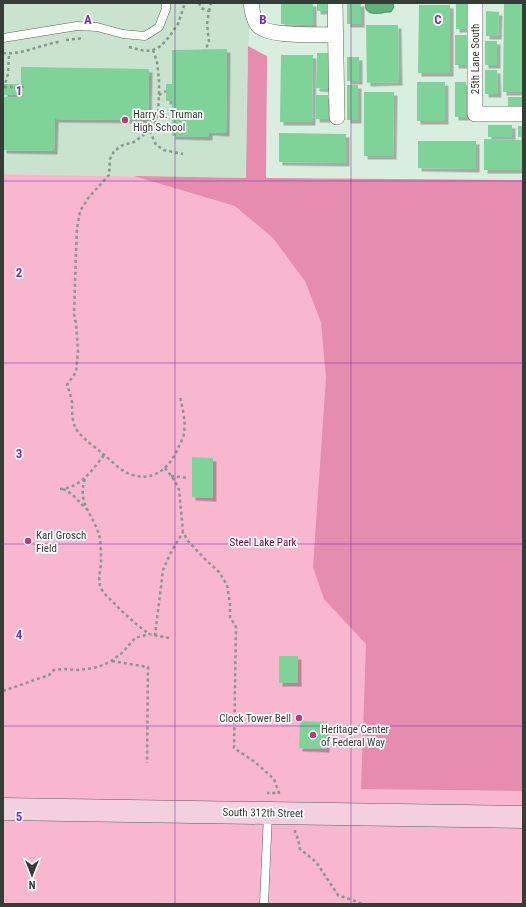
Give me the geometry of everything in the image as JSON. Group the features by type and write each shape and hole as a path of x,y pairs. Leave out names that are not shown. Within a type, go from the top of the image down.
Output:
{"street":[{"path":"251,3 252,12 257,25 263,30 274,33 336,35"},
{"path":"335,3 337,117"},
{"name":"25th Lane South","path":"475,3 475,114 523,114"},
{"name":"South 312th Street","path":"3,809 267,803 523,817"}],"lane":[{"path":"3,38 77,26 98,27 123,34 145,36 159,27 166,9 166,3"},
{"path":"264,904 267,803"}],"path":[{"path":"198,3 201,8 209,11"},
{"path":"205,50 209,42 207,24 211,3"},
{"path":"153,50 157,62 159,79 158,114 153,128 134,142 123,145 114,151 110,159 109,175 89,197 80,211 77,229 74,314 78,352 76,372 67,385 72,401 72,415 75,428 104,455 131,475 137,476 158,473 165,468 177,452 184,432 185,423 180,396"},
{"path":"9,54 8,74 4,88 24,87"},
{"path":"159,95 166,91"},
{"path":"150,131 156,145 164,150 183,154"},
{"path":"88,511 83,497 83,485 85,479 104,455"},
{"path":"165,468 175,481 178,490 183,532 188,541 219,572 227,585 230,603 230,617 236,627 234,748 255,762 274,779 279,793 267,803"},
{"path":"171,476 189,478"},
{"path":"85,479 62,489 72,494 88,511 96,524 100,540 101,558 99,575 100,584 103,591 128,617 149,634 169,638"},
{"path":"155,636 164,570 170,554 183,532"},
{"path":"3,691 49,675 54,670 94,668 102,666 122,653 135,638 149,634"},
{"path":"111,661 148,667 146,763"},
{"path":"295,829 294,832 298,839 300,849 316,862 338,895 363,904"}],"shaded area":[{"name":"Harry S. Truman High School","path":"3,3 251,3 247,66 246,178 3,174"},
{"path":"366,3 393,3 394,7 391,12 373,13 366,9"},
{"path":"248,46 267,56 266,178 523,180 523,791 361,789 366,644 324,599 313,567 326,378 321,322 305,281 273,238 235,206 134,176 246,178"}],"green space":[{"name":"Steel Lake Park","path":"3,174 266,179 523,180 523,904 3,904"}],"building":[{"path":"281,3 313,3 313,25 281,24"},
{"path":"317,3 329,3 329,11 317,11"},
{"path":"347,3 361,3 361,24 347,24"},
{"path":"456,3 468,3 467,29 456,29"},
{"path":"504,3 523,3 523,92 503,92"},
{"path":"419,5 450,5 450,73 418,73"},
{"path":"486,11 499,12 498,36 486,36"},
{"path":"366,25 398,25 399,82 367,83"},
{"path":"455,35 467,35 467,65 455,65"},
{"path":"485,41 497,41 497,65 485,65"},
{"path":"227,49 226,133 209,132 209,137 172,136 172,101 166,101 166,84 172,84 172,50"},
{"path":"317,53 329,53 328,89 316,88"},
{"path":"281,55 313,55 312,122 280,122"},
{"path":"347,57 359,57 359,81 347,81"},
{"path":"21,67 149,69 148,120 55,119 54,151 3,150 3,97 24,97 23,95 4,95 4,84 21,84"},
{"path":"485,70 497,70 498,94 485,94"},
{"path":"417,82 445,82 445,121 417,121"},
{"path":"455,82 466,82 466,117 455,117"},
{"path":"347,85 358,85 358,120 347,120"},
{"path":"364,92 394,92 393,156 364,156"},
{"path":"316,95 328,95 328,119 316,119"},
{"path":"508,97 523,97 523,109 508,109"},
{"path":"488,125 512,125 512,137 488,137"},
{"path":"518,126 523,126 523,137 518,137"},
{"path":"279,133 346,134 346,163 279,162"},
{"path":"484,139 523,140 523,170 484,170"},
{"path":"418,141 476,141 476,169 418,168"},
{"path":"192,457 213,458 213,498 192,497"},
{"path":"279,656 298,656 298,683 279,683"},
{"name":"Heritage Center of Federal Way","path":"300,721 327,722 326,749 299,748"}],"place":[{"name":"Harry S. Truman High School","path":"125,120"},
{"name":"Karl Grosch Field","path":"28,541"},
{"name":"Clock Tower Bell","path":"299,718"},
{"name":"Heritage Center of Federal Way","path":"313,735"}]}
